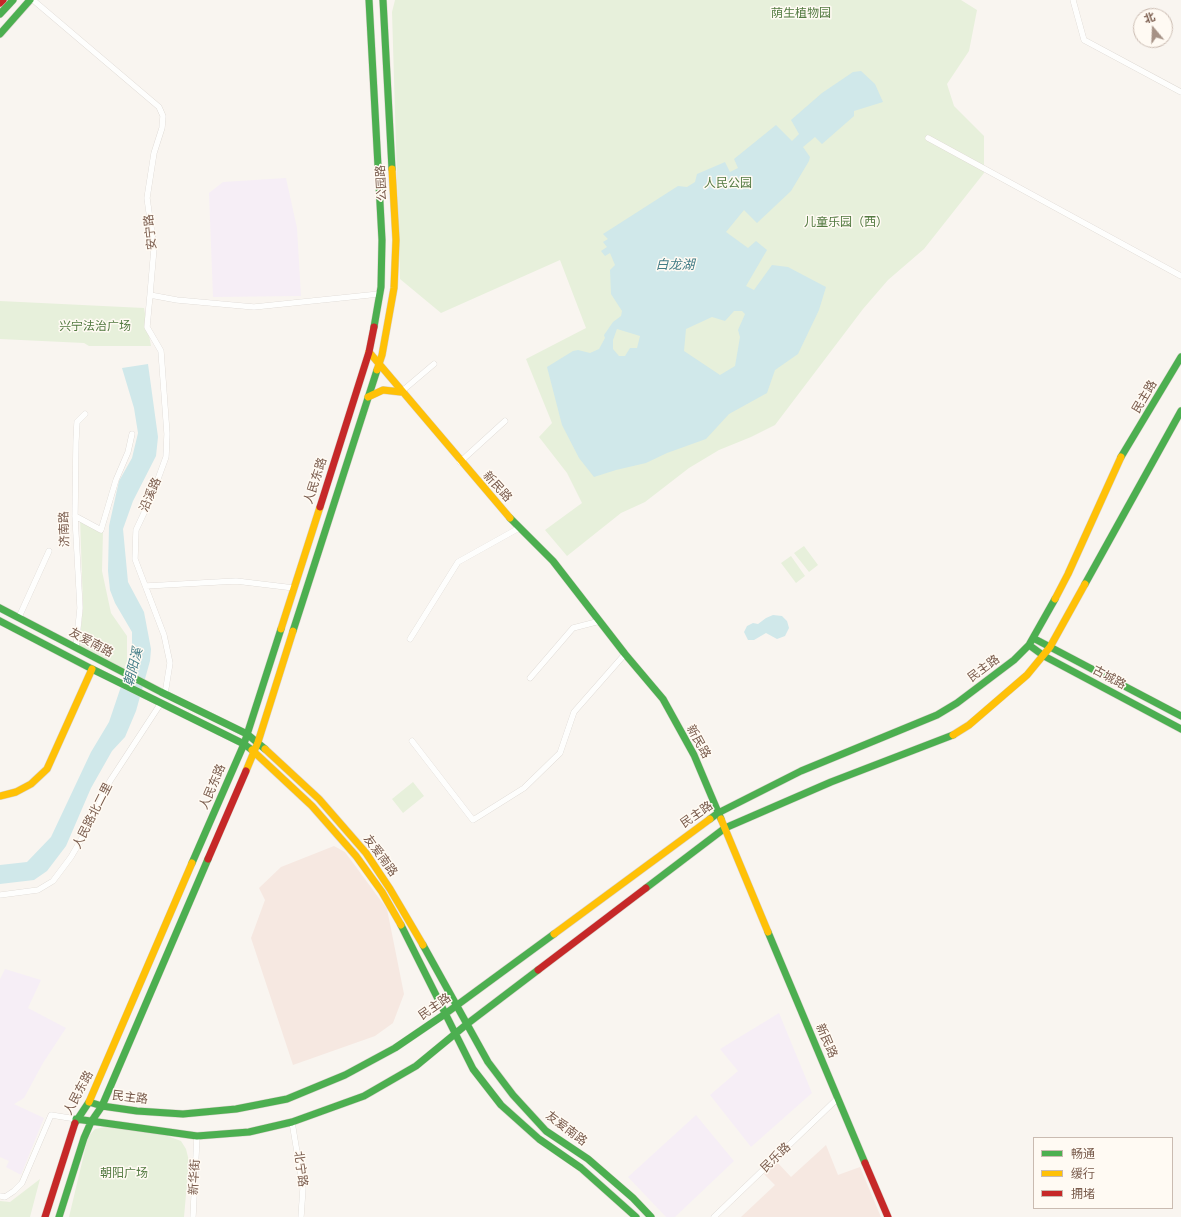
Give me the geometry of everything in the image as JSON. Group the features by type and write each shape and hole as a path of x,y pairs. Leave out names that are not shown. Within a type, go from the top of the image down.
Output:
{"main road":[{"path":"0,3 3,0"},
{"path":"0,14 13,0"},
{"path":"0,26 23,0"},
{"path":"0,34 31,0"},
{"name":"公园路","path":"369,0 382,240 379,294 369,352"},
{"name":"公园路","path":"379,364 394,288 396,240 383,0"},
{"name":"新民路","path":"369,352 460,462 519,528 553,561 625,654 663,699 676,725 694,755 888,1217"},
{"name":"人民东路","path":"45,1217 76,1119 89,1102 244,744 369,352"},
{"name":"民主路","path":"89,1102 102,1106 137,1111 184,1114 236,1110 287,1099 344,1075 395,1048 446,1014 718,813 801,771 937,714 957,702 1014,660 1029,645 1068,574 1122,456 1181,357"},
{"name":"人民东路","path":"59,1217 84,1138 91,1122 102,1106 258,742 379,364"},
{"path":"368,398 384,390 401,392"},
{"path":"76,1119 197,1136 249,1132 292,1122 364,1096 391,1082 416,1066 467,1024 725,828 831,782 953,735 969,725 1027,675 1044,656 1181,411"},
{"name":"友爱南路","path":"0,608 163,693 247,734 258,742 319,799 366,853 390,889 488,1062 513,1095 546,1131 588,1159 633,1198 651,1217"},
{"name":"友爱南路","path":"0,621 92,669 244,744 254,751 312,806 356,856 382,892 407,935 473,1069 501,1105 539,1139 581,1168 636,1217"},
{"name":"古城路","path":"1033,638 1181,716"},
{"name":"古城路","path":"1029,645 1044,656 1181,729"},
{"path":"0,796 16,792 31,784 47,769 92,669"}],"street":[{"name":"安宁路","path":"31,0 159,107 163,116 162,128 154,153 147,198 154,248 150,295"},
{"path":"1073,0 1084,40 1181,92"},
{"path":"928,138 1181,276"},
{"path":"150,295 177,300 254,307 379,294"},
{"name":"沿溪路","path":"150,295 147,327 161,351 167,434 166,457 151,498 136,530 135,558 164,635 170,663 163,693"},
{"path":"401,392 434,364"},
{"name":"济南路","path":"76,647 80,608 75,516 77,422 85,414"},
{"path":"460,462 505,421"},
{"path":"75,516 101,530 116,480 128,452 132,434"},
{"path":"410,639 458,562 519,528"},
{"path":"19,617 49,551"},
{"path":"146,586 236,581 294,588"},
{"path":"530,678 573,628 600,620"},
{"path":"412,741 473,820 524,788 560,753 574,712 625,654"},
{"name":"人民路北二里","path":"0,895 38,890 53,881 71,857 89,826 110,781 158,702"},
{"name":"民乐路","path":"714,1217 838,1098"},
{"path":"0,1196 5,1197 14,1192 22,1183 50,1115 76,1119"},
{"name":"北宁路","path":"292,1122 303,1188 301,1217"},
{"name":"新华街","path":"193,1217 197,1136"}],"shaded area":[{"path":"286,178 297,228 301,296 213,297 209,193 223,182"},
{"path":"334,846 345,852 387,909 404,994 393,1023 375,1036 293,1065 251,938 265,900 259,888 281,867"},
{"path":"5,969 41,980 28,1008 66,1028 43,1063 24,1098 14,1104 44,1118 21,1175 6,1167 9,1161 0,1157 0,979"},
{"path":"779,1013 812,1093 751,1147 710,1095 738,1071 720,1049"},
{"path":"696,1115 734,1161 675,1217 666,1217 628,1177"},
{"path":"826,1145 838,1175 860,1167 881,1217 741,1217 775,1185 764,1174 777,1162 791,1177"}],"green space":[{"name":"人民公园","path":"395,0 961,0 977,10 969,51 947,84 954,106 984,136 984,173 924,249 888,280 863,309 775,425 719,450 689,468 645,502 621,513 567,556 545,530 582,503 567,473 539,437 552,423 526,359 586,328 560,260 441,313 400,279 392,12"},
{"name":"兴宁法治广场","path":"0,301 144,308 151,346 89,346 84,343 0,339"},
{"path":"80,517 103,531 102,571 111,613 127,636 127,661 124,669 79,646 83,607"},
{"path":"804,546 818,565 809,572 794,553"},
{"path":"791,556 805,576 796,583 781,563"},
{"path":"413,782 424,796 403,813 392,799"},
{"name":"朝阳广场","path":"106,1127 162,1134 181,1141 186,1149 189,1161 184,1217 69,1217 88,1137 95,1129"},
{"path":"40,1179 30,1217 0,1217 0,1201 10,1202"}],"water":[{"name":"白龙湖","path":"861,71 875,84 883,102 854,111 854,116 822,144 815,137 803,147 810,157 809,161 791,191 757,223 744,210 726,232 748,248 756,241 767,250 746,286 754,290 772,265 788,267 826,287 819,310 798,354 775,370 767,393 729,414 706,439 667,453 646,463 594,477 579,458 562,425 547,367 573,351 578,350 590,353 599,349 605,338 604,335 613,322 621,316 622,311 611,294 610,270 615,265 610,253 605,256 601,251 607,247 603,242 608,239 603,234 678,186 687,187 695,182 697,174 725,162 730,172 738,168 734,159 776,125 792,141 799,134 791,120 822,93 853,72","holes":["734,311 742,311 745,314 738,330 740,337 735,366 720,375 684,351 686,329 712,317 725,321","617,329 640,336 637,348 630,348 625,356 619,356 613,349 613,340"]},
{"name":"朝阳溪","path":"148,364 158,437 156,456 133,501 123,529 128,582 144,612 151,649 150,661 136,711 125,737 112,751 91,788 66,846 47,871 34,880 0,884 0,865 27,862 51,837 91,752 109,722 132,654 132,632 115,603 110,590 108,571 109,526 119,481 132,458 138,433 134,408 122,368"},
{"path":"773,615 782,616 787,621 789,628 785,636 777,639 766,633 754,640 748,640 744,632 747,626 753,623 758,624"}],"traffic: fast":[{"path":"0,14 13,0"},
{"path":"0,34 30,0"},
{"path":"369,0 382,240 381,287 374,327"},
{"path":"383,0 392,169"},
{"path":"1121,457 1181,357"},
{"path":"293,631 377,370"},
{"path":"1085,584 1181,411"},
{"path":"510,518 553,561 625,654 663,699 694,755 721,819"},
{"path":"710,819 718,813 801,771 937,715 957,703 1014,660 1029,645 1055,599"},
{"path":"0,608 161,692 247,734 265,749"},
{"path":"0,621 92,669 244,744 252,750"},
{"path":"192,863 244,744 281,629"},
{"path":"1033,638 1181,716"},
{"path":"1029,645 1044,656 1181,729"},
{"path":"646,888 725,828 831,782 953,735"},
{"path":"102,1106 208,859"},
{"path":"401,925 473,1069 501,1105 539,1139 581,1168 636,1217"},
{"path":"768,932 865,1163"},
{"path":"75,1123 89,1102 102,1106 137,1111 183,1114 236,1109 287,1099 345,1075 395,1048 445,1014 554,934"},
{"path":"423,945 488,1062 513,1095 546,1131 588,1159 633,1198 651,1217"},
{"path":"76,1119 197,1136 249,1132 292,1122 364,1096 416,1066 467,1024 538,970"},
{"path":"59,1217 84,1138 91,1122 102,1106"}],"traffic: slow":[{"path":"377,370 382,355 394,288 396,240 392,169"},
{"path":"369,352 510,518"},
{"path":"368,397 383,390 401,392"},
{"path":"1055,599 1068,574 1121,457"},
{"path":"281,629 320,507"},
{"path":"953,735 969,725 1027,675 1050,647 1085,584"},
{"path":"246,771 258,742 293,631"},
{"path":"0,796 16,792 31,784 47,769 92,669"},
{"path":"265,749 319,799 366,853 390,889 423,945"},
{"path":"252,750 312,806 356,856 382,892 401,925"},
{"path":"554,934 710,819"},
{"path":"721,819 768,932"},
{"path":"89,1102 192,863"}],"traffic: jam":[{"path":"0,3 3,0"},
{"path":"320,507 369,352 374,327"},
{"path":"208,859 246,771"},
{"path":"538,970 646,888"},
{"path":"45,1217 75,1123"},
{"path":"865,1163 888,1217"}],"park label":[{"name":"荫生植物园","path":"801,14"},
{"name":"儿童乐园（西）","path":"846,223"}]}
